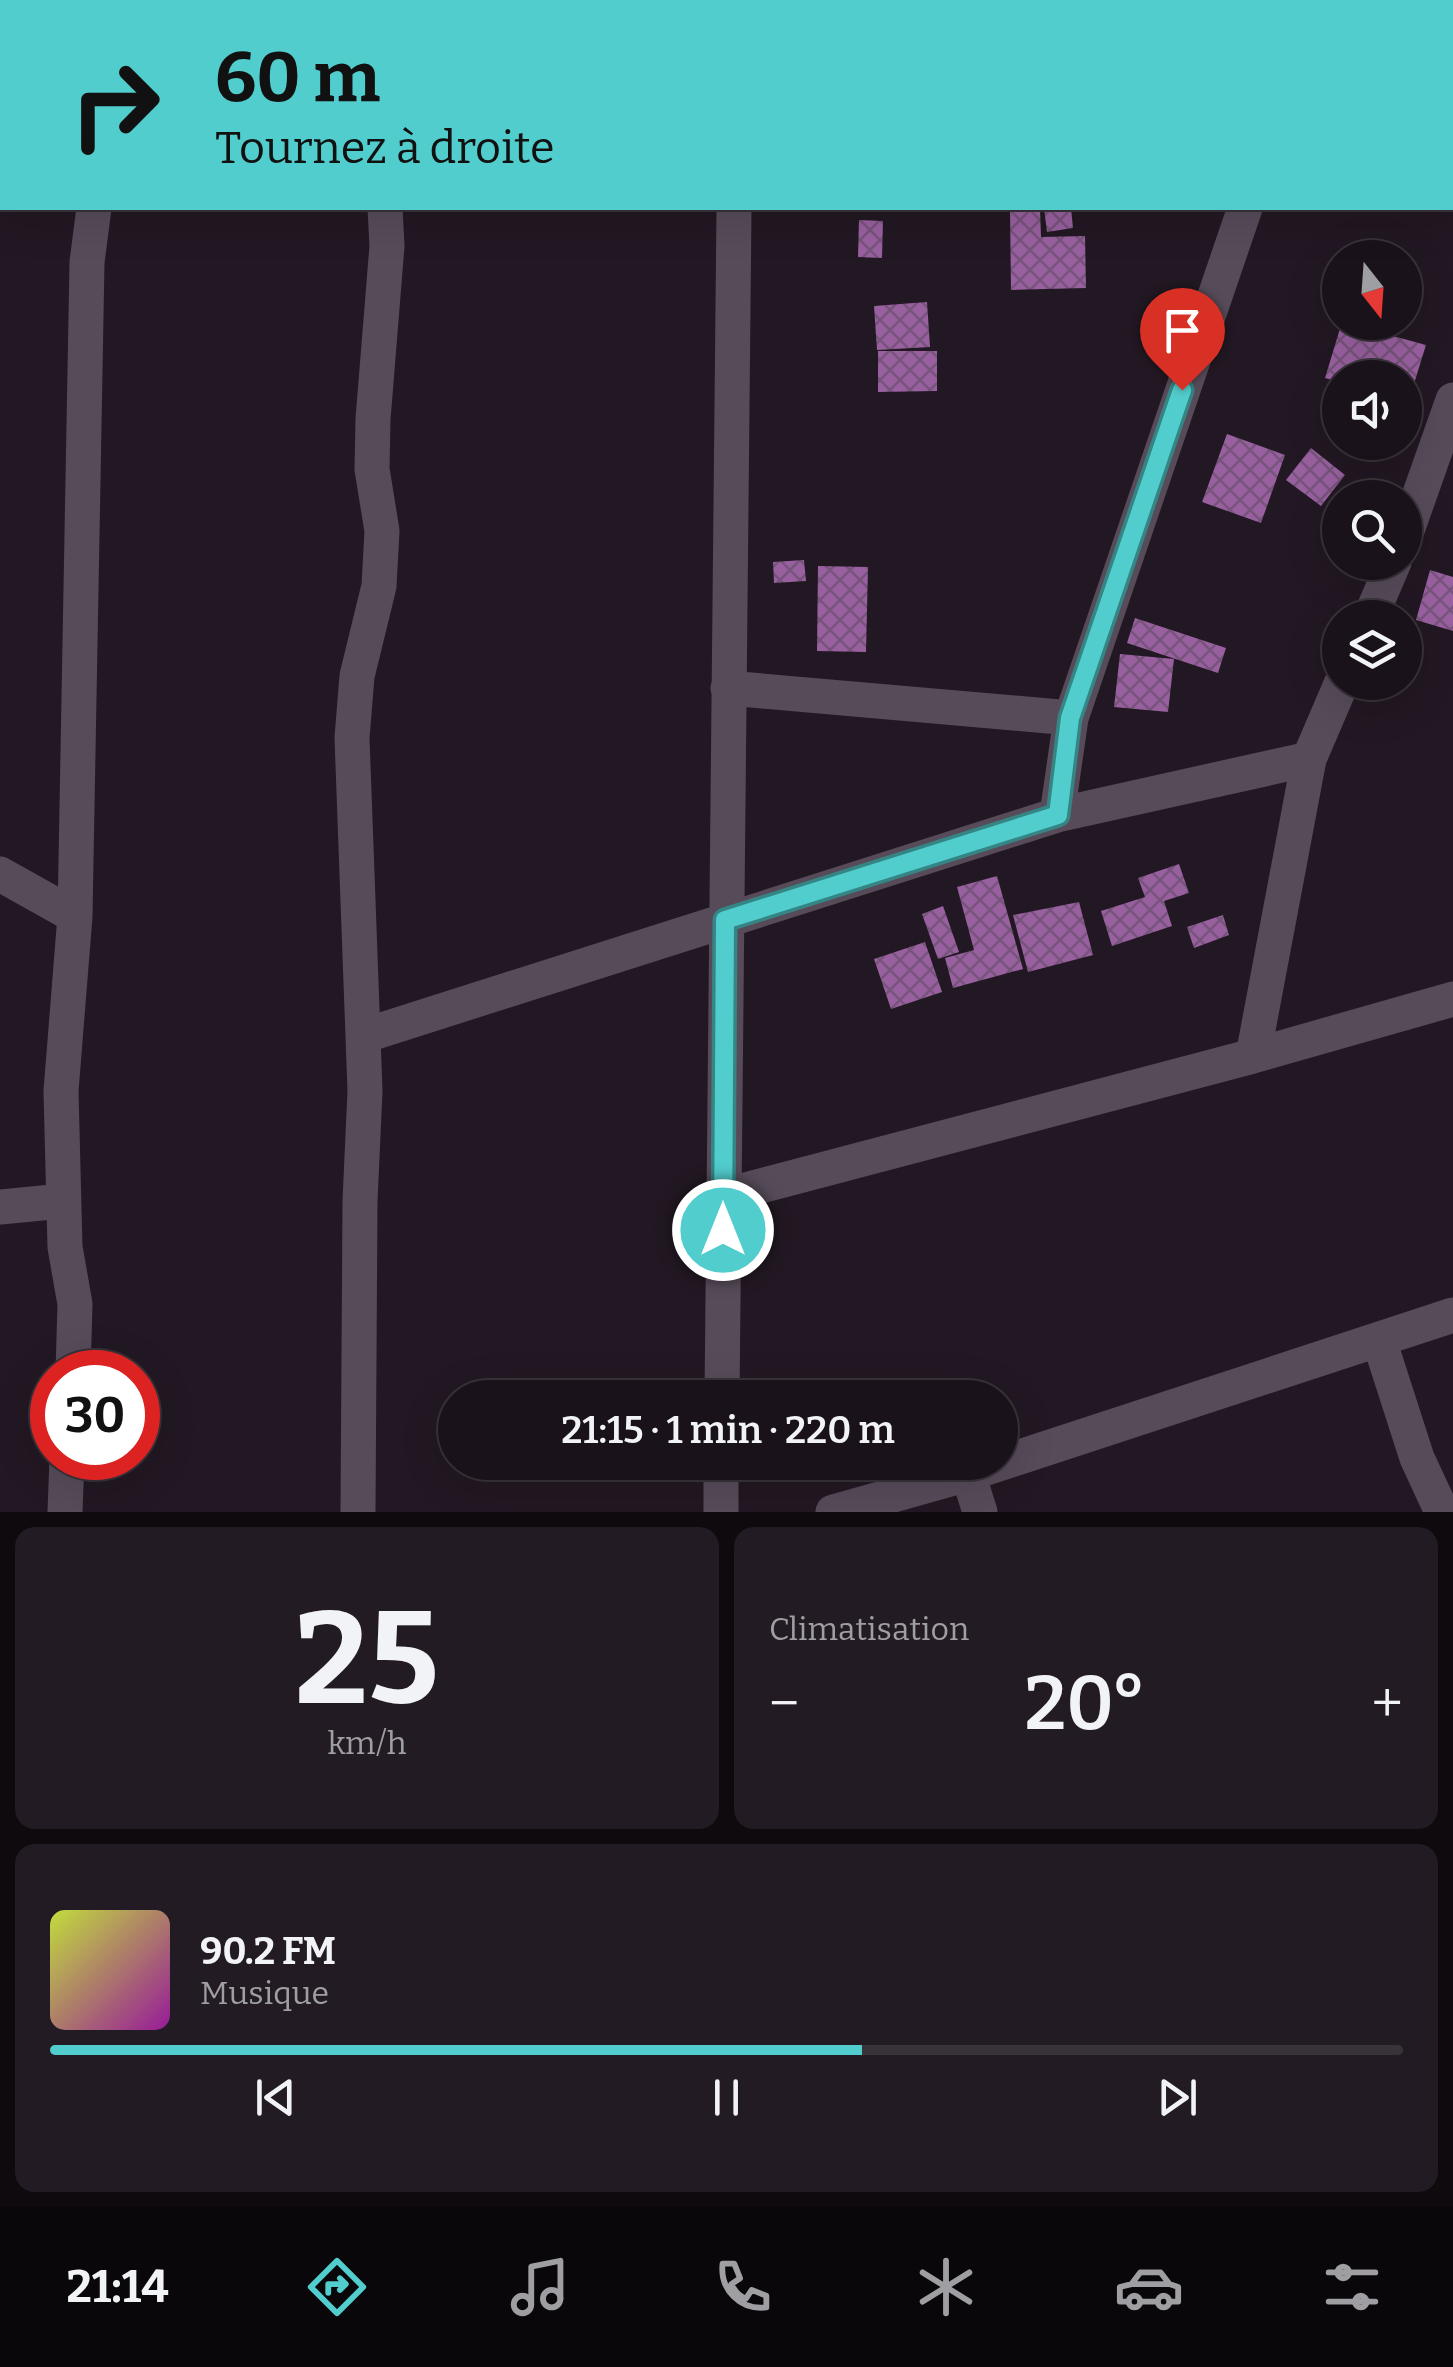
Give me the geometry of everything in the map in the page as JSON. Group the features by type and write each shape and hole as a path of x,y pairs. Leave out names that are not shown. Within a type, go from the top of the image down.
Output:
{"street":[{"path":"74,1350 75,1304 62,1200 61,1091 75,916 87,262 94,210"},
{"path":"358,1512 363,1036 352,738 357,676 379,586 382,531 372,470 385,210"},
{"path":"722,1380 734,210"},
{"path":"1058,815 1070,718 1244,210"},
{"path":"1422,488 1453,400"},
{"path":"728,688 1070,718"},
{"path":"1254,1056 1309,759 1334,700"},
{"path":"363,1036 1058,815 1309,759"},
{"path":"0,874 75,916"},
{"path":"723,1196 1254,1056 1453,999"},
{"path":"0,1207 62,1200"},
{"path":"1018,1458 1453,1315"},
{"path":"1379,1340 1417,1458 1442,1512"},
{"path":"65,1512 66,1480"},
{"path":"721,1480 721,1512"},
{"path":"833,1512 947,1480"},
{"path":"970,1480 980,1512"}],"building":[{"path":"1010,210 1040,210 1041,237 1085,236 1086,288 1011,290"},
{"path":"1044,210 1071,210 1073,228 1047,232"},
{"path":"859,220 883,221 882,258 858,257"},
{"path":"927,302 930,347 877,350 874,306"},
{"path":"1337,340 1408,340 1426,345 1421,360 1330,360"},
{"path":"878,351 937,351 937,391 878,392"},
{"path":"1227,434 1285,455 1261,523 1202,502"},
{"path":"1311,448 1345,475 1341,480 1322,480 1321,506 1286,480"},
{"path":"804,560 806,581 774,583 773,562"},
{"path":"818,566 868,567 866,652 817,651"},
{"path":"1430,570 1453,577 1453,631 1422,622 1422,600"},
{"path":"1135,618 1226,648 1218,673 1127,643"},
{"path":"1120,654 1174,659 1168,712 1114,707"},
{"path":"1179,864 1189,893 1164,901 1172,926 1112,946 1101,911 1145,897 1138,878"},
{"path":"997,876 1023,969 953,988 945,958 974,950 957,887"},
{"path":"1079,902 1093,955 1028,972 1013,915"},
{"path":"943,906 959,952 938,959 922,914"},
{"path":"1223,915 1229,935 1194,948 1187,927"},
{"path":"925,942 942,992 891,1009 874,959"}],"route":[{"path":"723,1230 725,920 1058,815 1070,718 1182,390"}]}
